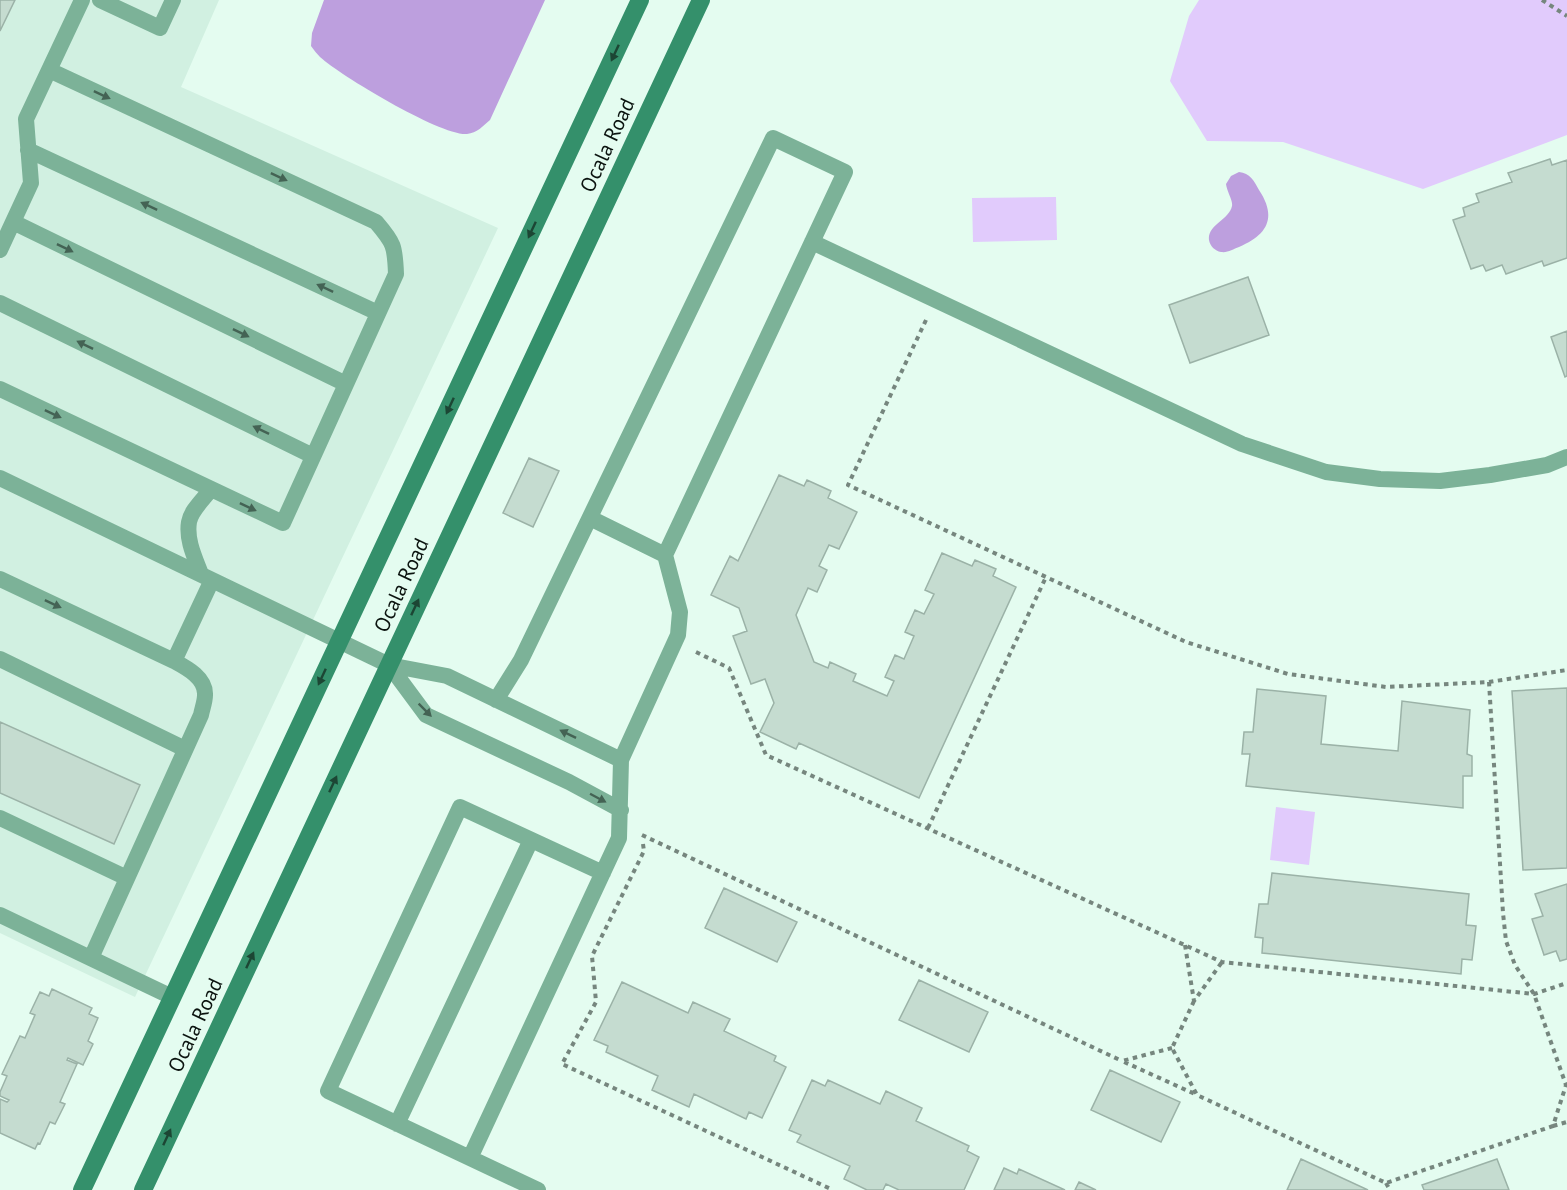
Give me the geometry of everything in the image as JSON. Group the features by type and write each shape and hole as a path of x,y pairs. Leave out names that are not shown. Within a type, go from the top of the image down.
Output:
{"main road":[{"name":"Ocala Road","path":"82,1190 640,0"},
{"name":"Ocala Road","path":"143,1190 701,0"}],"lane":[{"path":"0,250 31,183 26,119 82,0"},
{"path":"100,0 160,28 172,0"},
{"path":"0,389 283,523 396,274 395,252 390,238 375,222 49,70"},
{"path":"470,1158 619,838 621,760 678,635 680,612 665,555 845,172 773,138 521,660 496,700"},
{"path":"28,150 378,313"},
{"path":"13,222 346,384"},
{"path":"812,242 1242,444 1326,472 1380,479 1440,481 1547,465 1567,458"},
{"path":"0,303 313,456"},
{"path":"0,478 388,665 447,676 621,760"},
{"path":"174,661 206,577 190,545 189,520 211,489"},
{"path":"590,518 665,555"},
{"path":"0,579 174,661 193,672 203,684 205,694 201,715 91,958"},
{"path":"0,659 185,749"},
{"path":"388,665 426,715 569,782 621,810"},
{"path":"538,1190 328,1092 460,807 603,873"},
{"path":"0,818 127,878"},
{"path":"397,1124 531,840"},
{"path":"0,915 172,997"}],"path":[{"path":"1542,0 1567,16"},
{"path":"935,300 848,485 1186,642 1288,674 1386,687 1489,682 1567,670"},
{"path":"928,828 1046,577"},
{"path":"693,651 729,668 766,755 1222,962 1534,994 1567,983"},
{"path":"1489,682 1506,941 1515,965 1534,994 1567,1086 1552,1126"},
{"path":"833,1190 562,1064 596,1002 592,956 644,851 641,835 1386,1183 1390,1190"},
{"path":"1185,945 1194,1001"},
{"path":"1172,1048 1194,1001 1222,962"},
{"path":"1122,1061 1172,1048"},
{"path":"1172,1048 1197,1095"},
{"path":"1386,1183 1567,1122"}],"shaded area":[{"path":"0,0 219,0 181,87 498,228 135,997 0,933"},
{"path":"324,0 545,0 490,120 477,131 467,134 454,132 415,116 369,90 320,57 311,46 312,33"},
{"path":"1199,0 1567,0 1567,135 1423,189 1283,142 1207,141 1170,81 1189,16"},
{"path":"1239,172 1251,178 1264,200 1268,209 1267,224 1257,237 1249,242 1230,251 1217,251 1209,240 1209,235 1230,211 1232,204 1226,184 1231,176"},
{"path":"1056,197 1057,240 973,242 972,198"},
{"path":"1276,807 1315,812 1309,865 1270,860"}],"building":[{"path":"0,0 15,0 0,31"},
{"path":"1550,159 1552,165 1567,160 1567,258 1544,266 1542,261 1506,274 1502,265 1486,271 1483,265 1471,269 1453,220 1465,216 1463,208 1479,202 1476,194 1512,182 1508,173"},
{"path":"1248,277 1269,335 1190,363 1169,305"},
{"path":"1567,331 1567,376 1565,377 1551,337"},
{"path":"529,458 559,471 533,527 503,513"},
{"path":"779,475 804,486 807,480 831,491 828,498 857,512 839,549 829,545 819,566 827,570 817,592 808,588 796,615 814,662 828,668 830,662 856,674 853,681 887,696 894,681 885,677 895,655 904,659 914,636 905,632 915,610 924,614 934,594 925,590 942,553 972,566 975,560 996,569 993,576 1016,587 919,798 799,743 796,749 760,732 774,703 765,679 751,684 733,636 747,631 739,608 711,595 730,556 738,561"},
{"path":"1567,688 1567,868 1523,870 1512,691"},
{"path":"1257,689 1326,696 1321,744 1398,751 1402,701 1470,710 1467,754 1472,756 1472,776 1463,776 1463,808 1246,786 1250,754 1242,754 1244,732 1253,732"},
{"path":"0,722 140,785 114,844 0,793"},
{"path":"1272,873 1469,894 1466,925 1476,926 1472,960 1462,959 1461,974 1262,953 1263,938 1255,937 1259,904 1268,904"},
{"path":"1567,884 1567,959 1560,961 1556,951 1544,955 1532,919 1543,916 1535,894"},
{"path":"724,888 797,922 777,962 705,928"},
{"path":"919,980 988,1012 969,1052 899,1020"},
{"path":"622,982 688,1013 693,1002 730,1019 724,1031 776,1056 774,1061 786,1067 762,1118 749,1112 746,1119 694,1094 689,1107 652,1090 658,1076 606,1052 608,1046 594,1040"},
{"path":"52,989 92,1008 89,1014 98,1018 88,1041 93,1044 83,1065 68,1058 67,1060 77,1064 60,1102 65,1104 55,1124 50,1122 40,1144 38,1143 35,1149 0,1133 0,1099 7,1102 9,1100 0,1096 0,1092 7,1076 2,1074 20,1036 25,1038 35,1015 30,1013 40,992 49,996"},
{"path":"1110,1070 1180,1102 1161,1142 1091,1110"},
{"path":"812,1080 825,1086 828,1080 880,1104 886,1091 922,1108 916,1121 969,1146 967,1151 979,1157 964,1190 899,1190 886,1184 883,1190 867,1190 844,1179 850,1166 797,1142 801,1135 789,1130"},
{"path":"1301,1159 1368,1190 1287,1190"},
{"path":"1497,1159 1509,1190 1424,1190 1422,1185"},
{"path":"1004,1168 1017,1174 1019,1169 1065,1190 994,1190"},
{"path":"1079,1182 1096,1190 1075,1190"}]}
